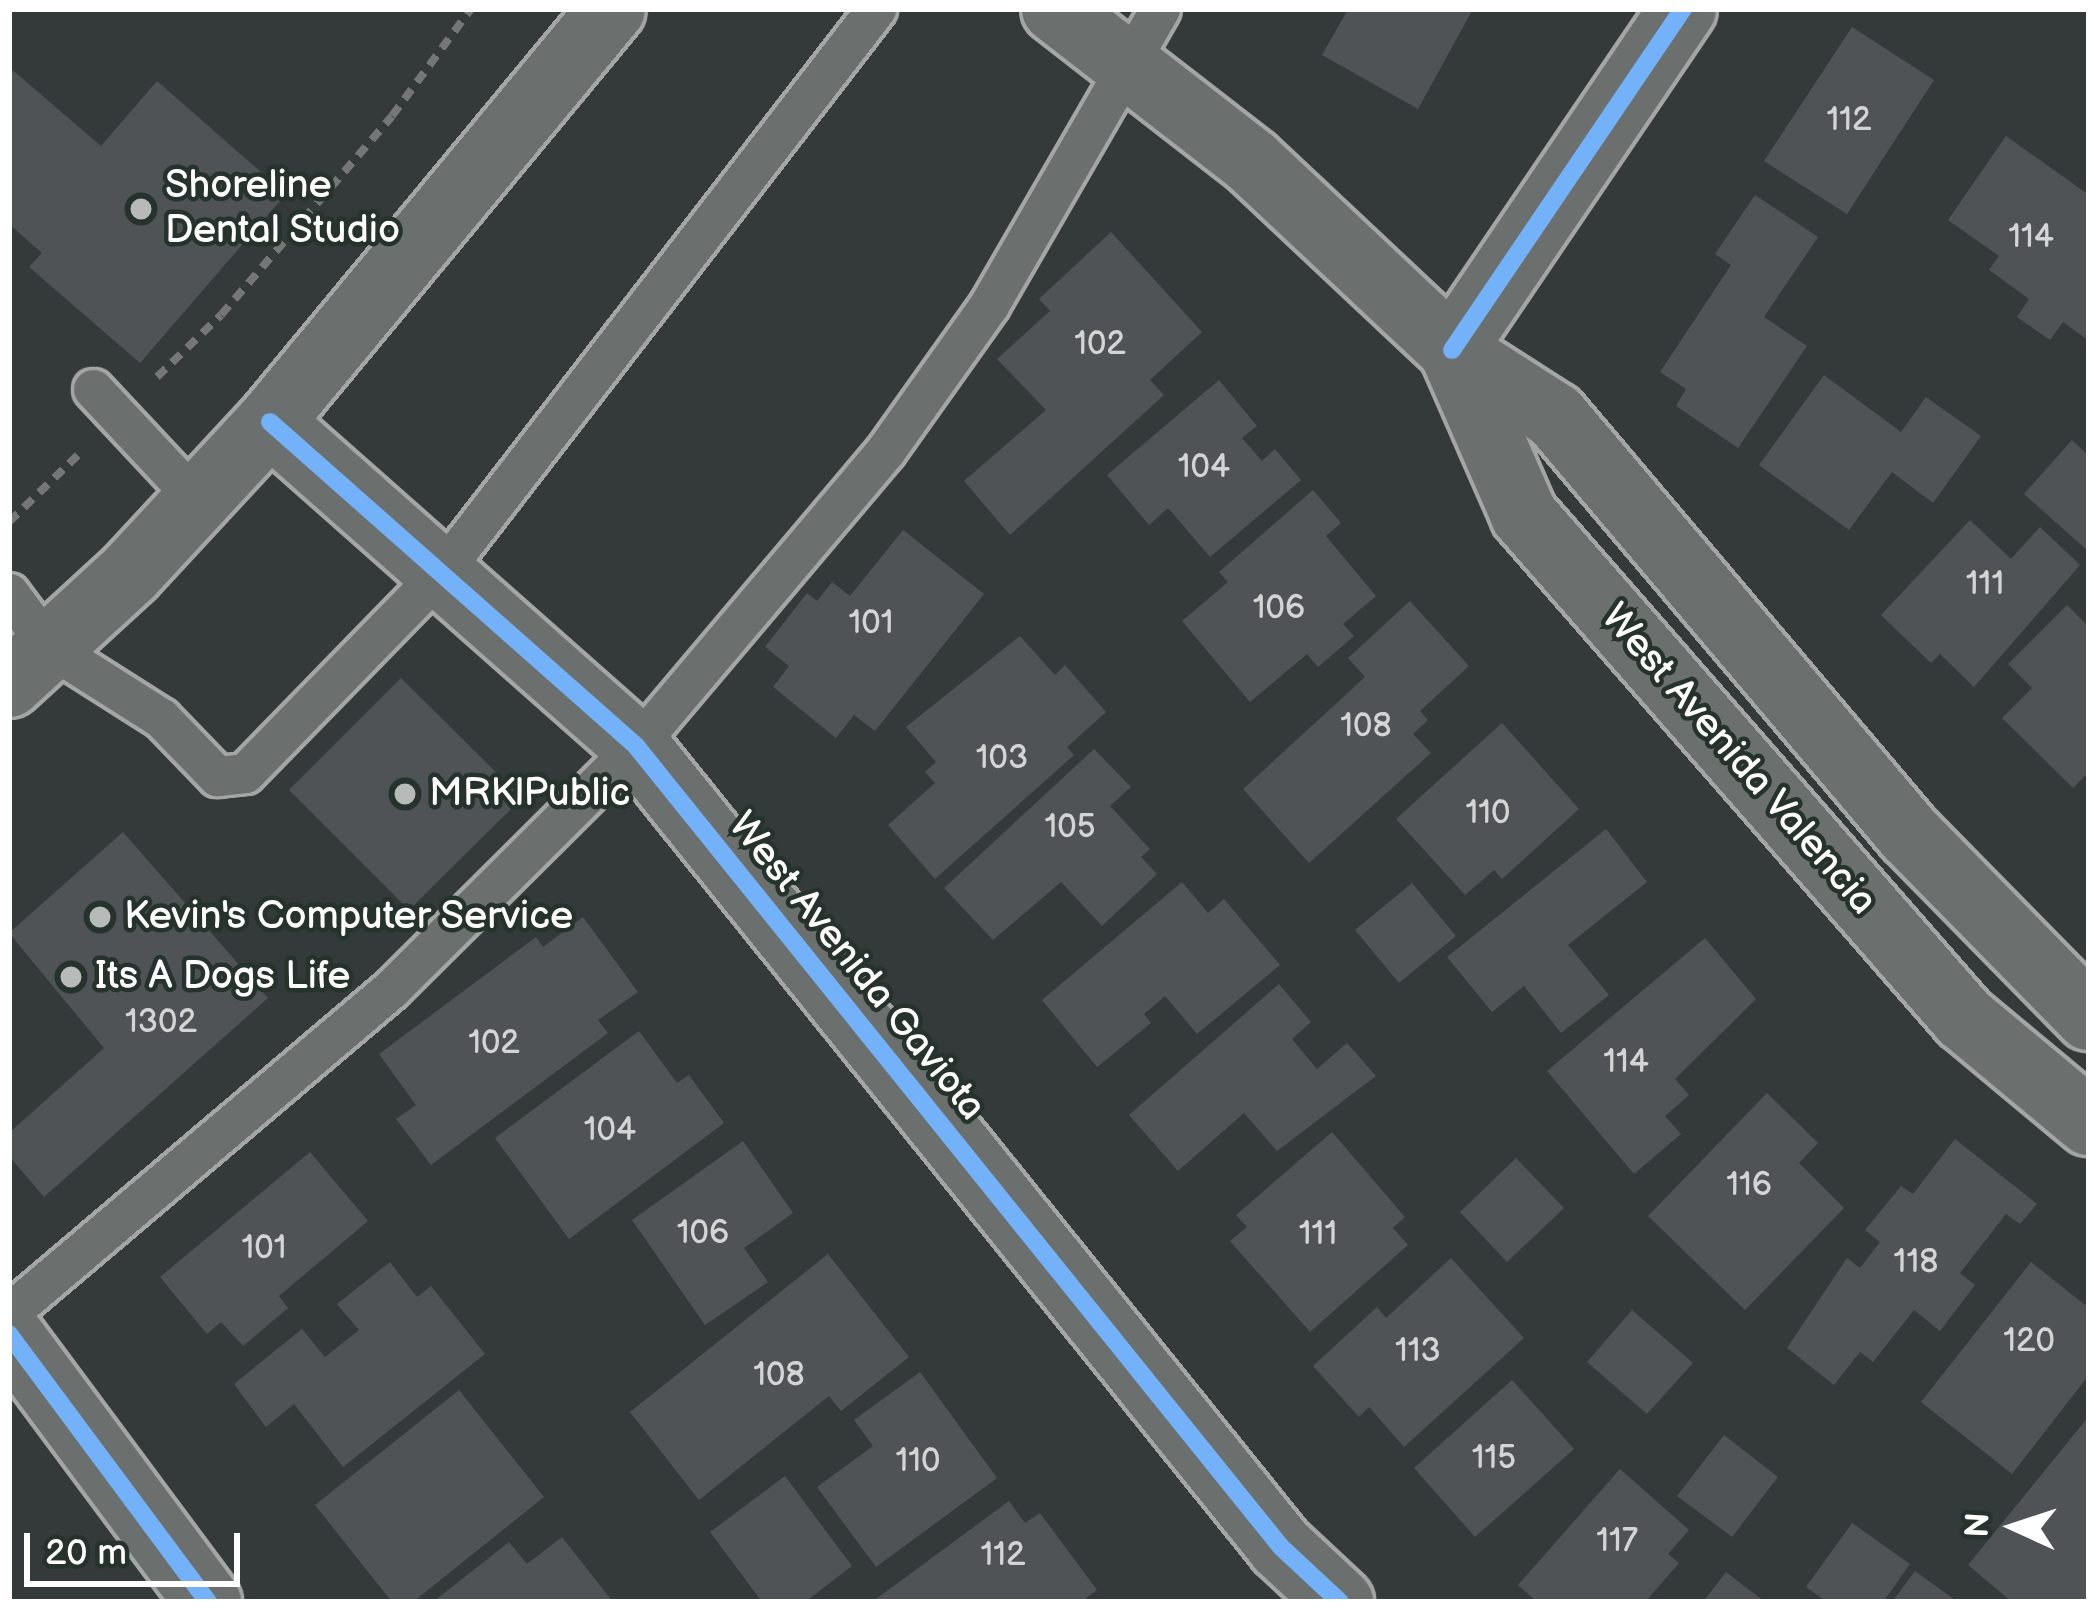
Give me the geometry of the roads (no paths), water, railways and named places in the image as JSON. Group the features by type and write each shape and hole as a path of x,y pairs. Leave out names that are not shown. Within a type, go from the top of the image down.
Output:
{"main road":[{"path":"29,666 270,422 612,9"},
{"name":"West Avenida Valencia","path":"1055,9 1252,162 1452,350 1555,416 1909,834 2089,1017"},
{"path":"1452,350 1683,9"},
{"name":"West Avenida Valencia","path":"1452,350 1524,515 1964,1018 2089,1122"},
{"name":"West Avenida Gaviota","path":"270,422 443,570 636,746 1281,1547 1340,1602"},
{"path":"9,1334 208,1602"}],"lane":[{"path":"9,593 29,666 160,718 218,776 245,773 443,570 876,9"},
{"path":"9,1313 391,989 636,746 925,396 989,305 1160,9"},
{"path":"105,402 197,500"}],"place":[{"name":"Shoreline Dental Studio","path":"141,209"},
{"name":"MRK|Public","path":"405,794"},
{"name":"Kevin's Computer Service","path":"100,917"},
{"name":"Its A Dogs Life","path":"71,977"}]}
